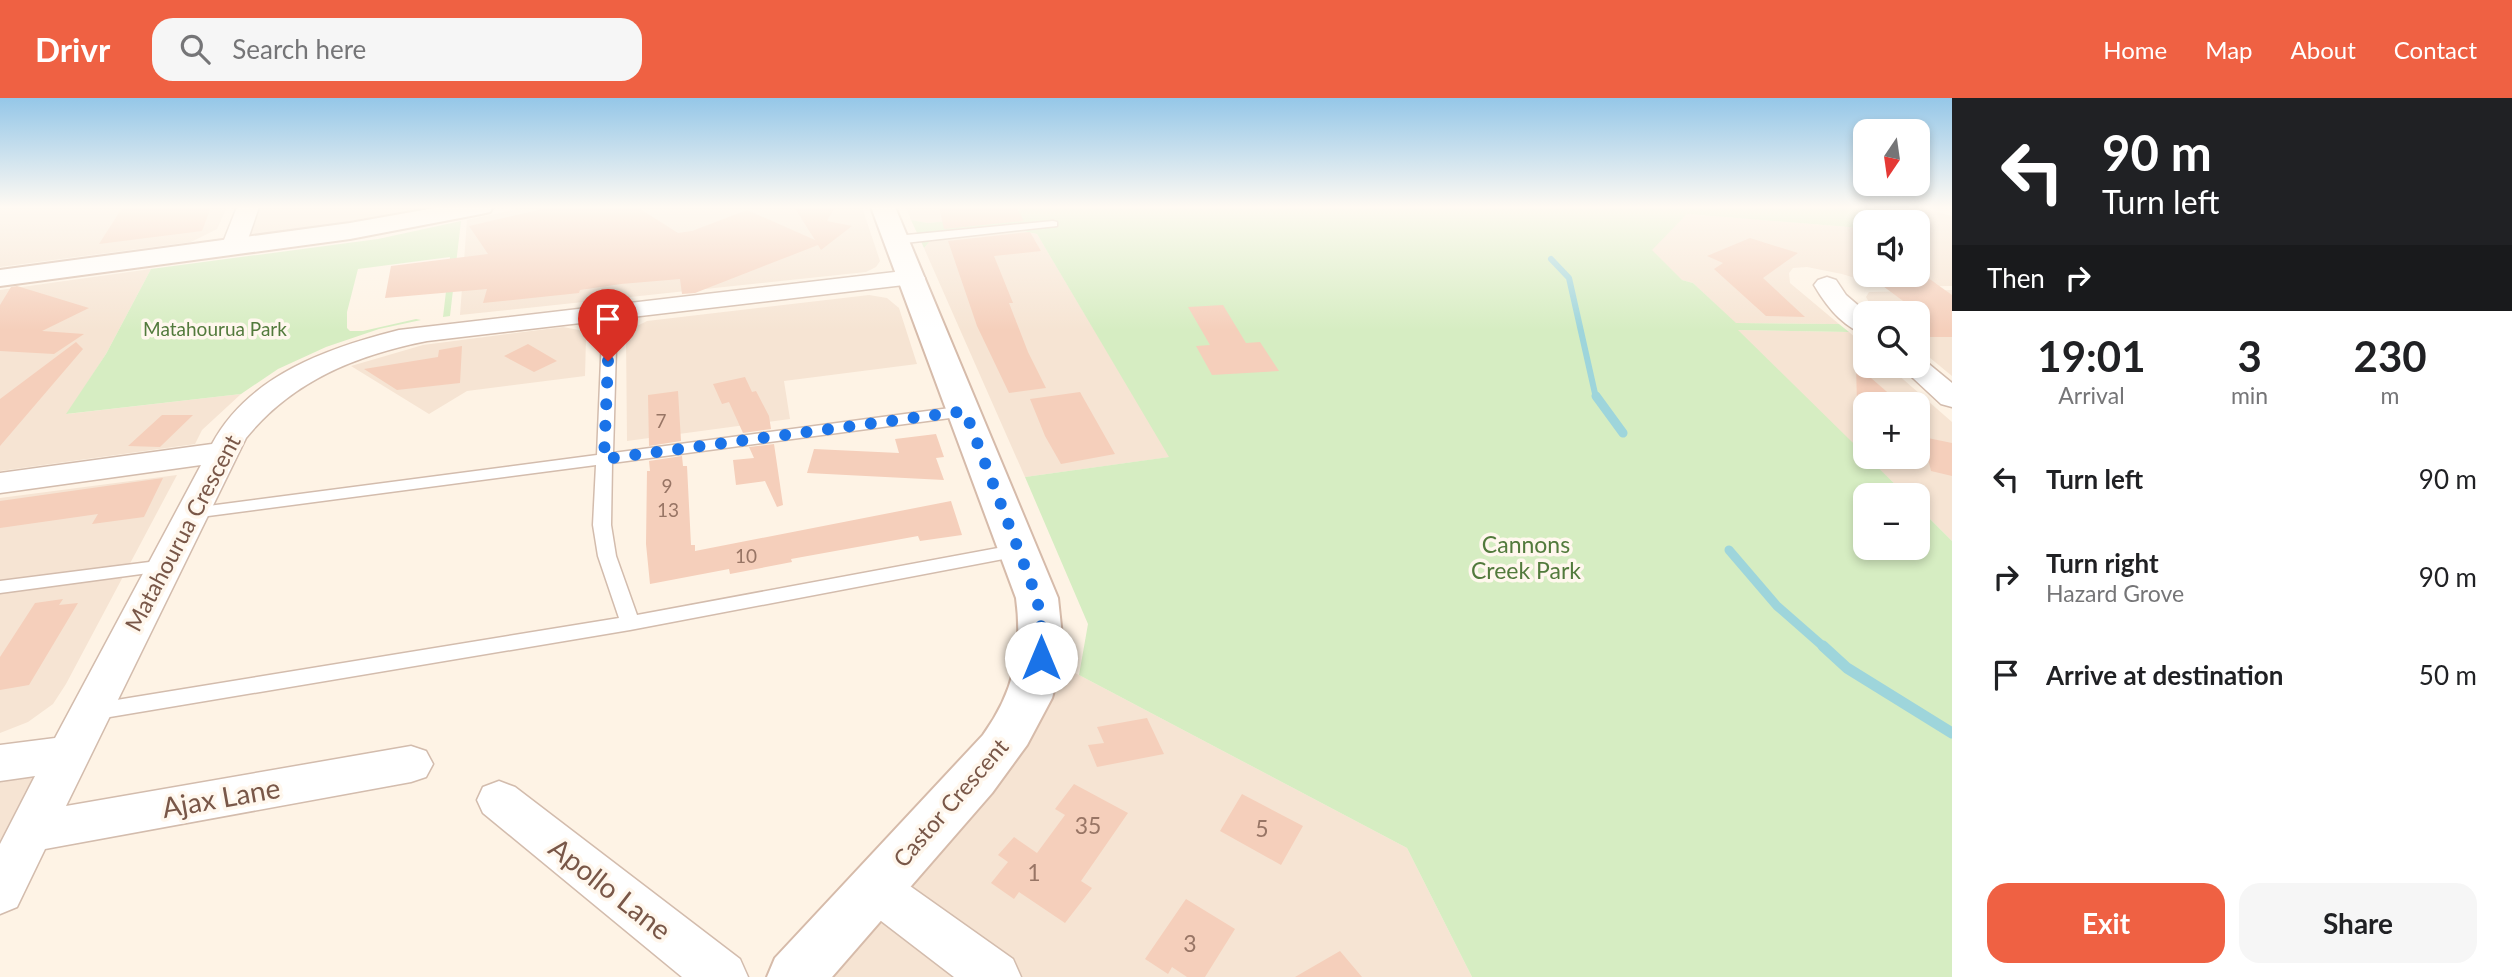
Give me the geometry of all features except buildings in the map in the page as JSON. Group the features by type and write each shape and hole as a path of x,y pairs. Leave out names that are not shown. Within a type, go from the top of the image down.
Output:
{"street":[{"path":"0,278 219,248"},
{"name":"Castor Crescent","path":"796,977 976,778 1009,736 1030,698 1041,658 1041,623 1037,598 900,248"},
{"name":"Matahourua Crescent","path":"0,892 224,452 241,424 265,399 309,370 349,352 427,332 912,278"},
{"path":"1827,285 1836,300 1853,315"},
{"path":"1928,378 1952,398"},
{"path":"0,483 224,452"},
{"path":"0,763 68,754"},
{"name":"Ajax Lane","path":"31,832 411,764"},
{"name":"Apollo Lane","path":"499,800 722,977"},
{"path":"876,889 995,977"}],"lane":[{"path":"610,312 601,525 605,546 630,623"},
{"path":"192,513 965,411"},
{"path":"89,713 630,623 1019,550"},
{"path":"0,587 165,566"}],"shaded area":[{"path":"0,248 145,248 0,267"},
{"path":"465,248 876,248 880,261 876,267 866,272 460,315"},
{"path":"924,248 1045,248 1170,457 1025,477"},
{"path":"1653,248 1853,248 1853,277 1807,267 1793,268 1789,273 1790,283 1839,324 1735,323 1693,283 1634,267"},
{"path":"1930,248 1952,248 1952,286 1930,286"},
{"path":"151,269 106,354 67,414 241,394 202,430 195,444 0,471 0,290"},
{"path":"1952,290 1952,376 1930,358 1930,301 1868,301 1866,297 1869,292"},
{"path":"869,295 887,298 899,308 917,364 784,381 790,419 627,441 626,335 633,328 647,321"},
{"path":"563,327 579,330 586,338 585,376 467,391 429,414 351,366 423,345"},
{"path":"1737,330 1849,332 1853,336 1853,378 1902,378 1918,392 1853,392 1853,444"},
{"path":"1930,403 1952,422 1952,541 1930,519 1930,483 1894,483 1879,469 1930,469"},
{"path":"177,475 53,704 28,722 0,733 0,498"},
{"path":"1041,658 1079,675 1407,848 1472,977 795,977 876,889"},
{"path":"68,754 0,892 0,763"}],"green space":[{"name":"Matahourua Park","path":"310,248 458,248 450,316 443,317 450,257 358,269 347,312 347,328 350,331 421,320 379,329 326,347 278,369 241,394 66,414 106,354 151,269"},
{"name":"Cannons Creek Park","path":"1045,248 1654,248 1652,250 1682,280 1693,283 1736,323 1839,324 1849,332 1738,330 1853,443 1853,469 1880,469 1894,483 1853,483 1853,560 1930,560 1930,519 1952,541 1952,977 1472,977 1407,848 1079,675 1088,624 1025,477 1169,457"}],"waterway":[{"path":"1551,259 1569,278 1596,398"},
{"path":"1596,396 1623,433"},
{"path":"1729,550 1777,606 1825,648"},
{"path":"1823,646 1847,668 1952,733"}],"route":[{"path":"608,361 604,459 965,411 1037,598 1041,623 1041,658"}]}
